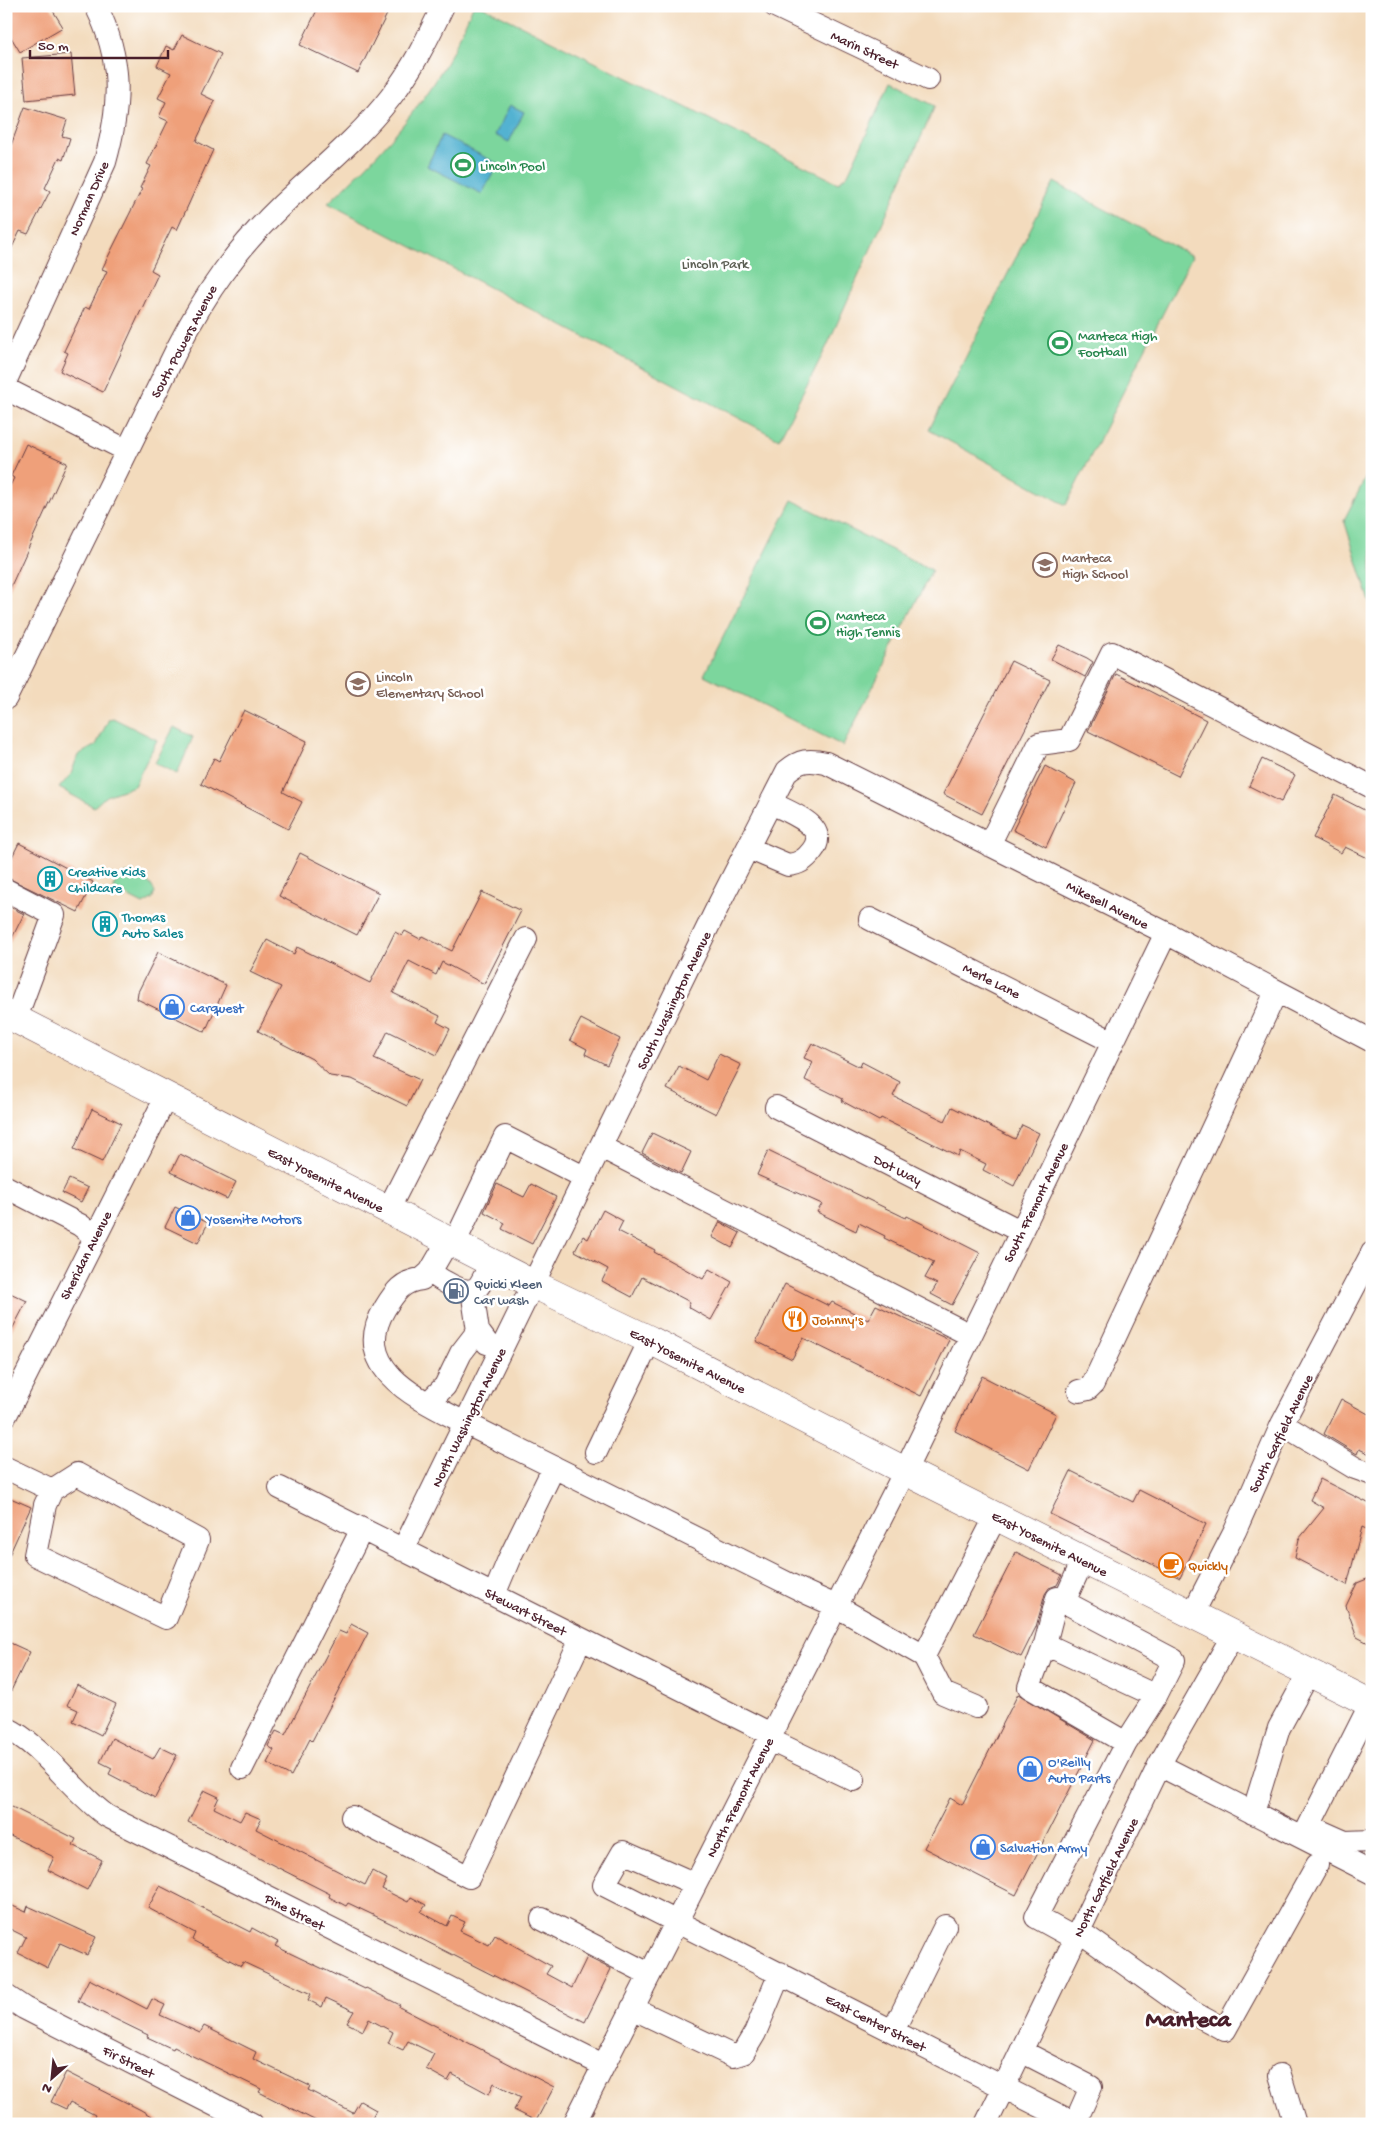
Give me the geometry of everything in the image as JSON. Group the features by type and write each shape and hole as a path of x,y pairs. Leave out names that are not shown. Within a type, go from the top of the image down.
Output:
{"main road":[{"name":"East Yosemite Avenue","path":"11,1016 533,1284 650,1340 905,1471 1371,1704"}],"street":[{"name":"Norman Drive","path":"6,380 105,162 111,138 116,107 117,69 112,46 96,6"},
{"name":"South Powers Avenue","path":"6,698 126,450 199,306 216,279 256,232 343,149 390,98 410,69 443,6"},
{"name":"Marin Street","path":"786,9 928,79"},
{"path":"6,389 126,450"},
{"path":"989,845 1039,744 1069,740 1112,653 1372,787"},
{"name":"South Washington Avenue","path":"533,1284 787,771 797,762 810,759 826,762 842,771"},
{"name":"Mikesell Avenue","path":"842,771 1166,934 1372,1041"},
{"path":"748,848 788,865 804,859 813,850 818,839 816,831 810,823 771,803"},
{"path":"6,890 54,915 11,1016"},
{"name":"Merle Lane","path":"870,918 1113,1042"},
{"name":"South Fremont Avenue","path":"905,1471 1166,934"},
{"path":"388,1210 526,939"},
{"path":"1079,1391 1088,1389 1093,1384 1276,992"},
{"name":"Sheridan Avenue","path":"6,1415 94,1236 166,1097"},
{"name":"Dot Way","path":"776,1108 1020,1231"},
{"path":"586,1178 504,1137 480,1188 451,1242 430,1272 422,1279 410,1280 396,1290 382,1313 374,1339 374,1350 386,1370 399,1384 428,1403 465,1423 836,1606 924,1656 943,1693 976,1707"},
{"path":"601,1147 970,1335"},
{"path":"6,1187 80,1224 94,1236"},
{"name":"South Garfield Avenue","path":"1192,1615 1235,1530 1282,1424 1372,1253"},
{"path":"430,1272 460,1289 472,1290 477,1288 491,1262"},
{"name":"North Washington Avenue","path":"403,1550 533,1284"},
{"path":"472,1290 478,1331 488,1343 500,1351"},
{"path":"428,1403 445,1386 461,1353 478,1331"},
{"path":"596,1452 650,1340"},
{"path":"1282,1424 1355,1468 1372,1474"},
{"path":"494,1595 509,1558 554,1467"},
{"path":"6,1468 48,1497"},
{"name":"North Fremont Avenue","path":"577,2123 676,1920 905,1471"},
{"path":"78,1474 198,1540 166,1618 35,1555 48,1497 78,1474"},
{"path":"6,1484 48,1497"},
{"name":"Stewart Street","path":"280,1488 581,1639 854,1780"},
{"path":"924,1656 996,1516"},
{"path":"242,1768 362,1529"},
{"path":"1064,1602 1083,1560"},
{"path":"1126,1744 1029,1687 1045,1644 1057,1598 1174,1660 1156,1696 1126,1744 1036,1917 1078,1935 1192,2012 1225,2030 1317,1865"},
{"name":"North Garfield Avenue","path":"986,2124 1159,1765 1233,1635"},
{"path":"352,1817 469,1877 581,1639"},
{"path":"1045,1644 1156,1696"},
{"path":"1253,1813 1279,1728 1309,1673"},
{"path":"1305,1832 1371,1704"},
{"name":"Pine Street","path":"6,1728 34,1748 87,1802 106,1816 604,2065"},
{"path":"1159,1765 1253,1813 1305,1832 1345,1842 1372,1841"},
{"path":"1305,1832 1372,1873"},
{"name":"East Center Street","path":"695,1884 623,1852 604,1885 1075,2123"},
{"path":"542,1919 649,1974"},
{"path":"893,2031 945,1926"},
{"path":"632,2008 734,2056 742,2053 755,2032 780,1973"},
{"name":"Fir Street","path":"6,1996 24,2008 252,2124"},
{"path":"1021,2051 1091,2087 1075,2123"},
{"path":"1280,2075 1295,2124"}],"green space":[{"name":"Lincoln Park","path":"473,6 482,6 838,183 848,174 890,83 935,106 827,346 779,439 328,203 361,172 420,103 449,58"},
{"name":"Manteca High Football","path":"1054,182 1192,256 1066,505 929,430"},
{"path":"1372,465 1372,608 1344,520"},
{"name":"Manteca High Tennis","path":"792,500 932,570 843,746 704,675"},
{"path":"113,718 157,740 134,786 106,796 94,807 59,788 71,774 78,755 96,745 109,719"},
{"path":"174,727 193,737 177,774 155,763"},
{"path":"127,873 141,877 148,882 155,893 152,899 143,904 115,890 113,887 117,880"}],"water":[{"path":"510,105 524,112 509,142 495,135"},
{"name":"Lincoln Pool","path":"442,135 498,164 482,194 427,166"}],"building":[{"path":"17,6 50,6 63,27 20,52 6,29 6,13"},
{"path":"319,6 391,6 358,73 300,45"},
{"path":"182,35 221,54 201,94 215,101 196,141 213,150 177,230 172,227 151,270 158,274 103,392 60,371 68,353 64,351 85,307 89,309 107,271 102,269 142,189 140,188 151,166 147,164 168,121 159,117 166,102 158,98 171,73 157,66 166,46 174,50"},
{"path":"71,54 75,95 26,100 22,58"},
{"path":"25,107 67,120 62,136 70,138 63,160 59,158 45,188 50,191 28,234 20,231 6,260 6,159"},
{"path":"26,444 67,463 6,597 6,494 14,478 11,476"},
{"path":"1059,645 1093,662 1085,677 1051,659"},
{"path":"1011,661 1050,680 982,814 943,794"},
{"path":"1116,674 1206,720 1178,776 1088,731"},
{"path":"244,710 307,741 283,792 302,802 288,829 201,784 214,758 219,761"},
{"path":"1262,759 1295,775 1281,802 1249,786"},
{"path":"1045,766 1076,783 1046,847 1013,830"},
{"path":"1335,795 1372,814 1372,860 1345,847 1341,853 1313,838"},
{"name":"Creative Kids Childcare","path":"19,843 93,882 78,912 6,877 6,869"},
{"path":"300,853 379,893 357,935 279,896"},
{"path":"482,892 521,911 484,984 442,962 436,975 409,961 393,993 440,1016 437,1022 450,1029 437,1055 388,1031 374,1059 420,1080 407,1106 352,1079 330,1076 312,1059 258,1031 281,987 250,972 267,940 294,954 297,947 370,983 395,932 402,936 405,931 420,939 422,936 452,951"},
{"path":"6,905 24,914 6,950"},
{"path":"158,952 226,985 205,1032 137,999 138,992"},
{"path":"581,1019 620,1039 607,1065 585,1054 587,1049 570,1040"},
{"path":"812,1043 860,1067 862,1062 900,1082 893,1096 945,1121 952,1107 1015,1139 1022,1125 1039,1133 1014,1186 983,1170 986,1164 960,1151 958,1156 881,1118 879,1121 842,1101 843,1099 805,1080 813,1062 804,1058"},
{"path":"719,1054 741,1065 716,1114 667,1089 679,1066 706,1080"},
{"path":"92,1109 121,1123 102,1162 74,1149"},
{"path":"652,1133 691,1152 681,1173 642,1153"},
{"path":"768,1151 906,1218 907,1216 980,1253 952,1305 931,1294 937,1284 925,1278 934,1262 884,1238 885,1236 859,1223 856,1231 817,1212 822,1204 757,1175"},
{"path":"180,1154 236,1182 227,1199 171,1172"},
{"path":"69,1179 88,1188 81,1202 62,1193"},
{"path":"497,1184 524,1197 531,1184 556,1197 532,1244 502,1229 505,1223 484,1212"},
{"path":"175,1207 208,1223 198,1243 165,1227"},
{"path":"603,1210 623,1221 618,1231 655,1250 654,1252 703,1279 709,1269 732,1282 711,1320 688,1307 690,1302 642,1277 632,1297 602,1281 608,1269 575,1251 583,1236 588,1239"},
{"path":"720,1222 740,1233 732,1248 712,1237"},
{"path":"785,1284 829,1306 832,1302 868,1320 876,1305 949,1340 921,1396 803,1338 792,1359 756,1341"},
{"path":"6,1291 27,1301 6,1341"},
{"path":"982,1376 1056,1414 1029,1469 955,1431"},
{"path":"1341,1399 1372,1416 1372,1455 1359,1449 1357,1454 1324,1434"},
{"path":"1071,1471 1133,1502 1139,1490 1206,1524 1180,1578 1050,1514"},
{"path":"1320,1479 1372,1505 1372,1532 1362,1527 1347,1585 1295,1558 1299,1539 1324,1508 1310,1500"},
{"path":"6,1496 31,1507 6,1562"},
{"path":"1016,1552 1062,1575 1057,1585 1049,1588 1045,1594 1036,1627 1021,1657 974,1634"},
{"path":"1372,1577 1372,1645 1357,1637 1346,1606 1357,1583"},
{"path":"351,1624 368,1633 312,1741 310,1739 291,1776 267,1763 274,1750 268,1746 276,1731 285,1735 339,1631 346,1634"},
{"path":"6,1641 30,1652 6,1701"},
{"path":"77,1685 116,1704 101,1735 73,1721 78,1710 67,1705"},
{"name":"O'Reilly Auto Parts","path":"1018,1694 1095,1740 1016,1895 924,1848 950,1798 962,1805"},
{"path":"112,1738 153,1759 160,1747 177,1755 155,1798 109,1774 112,1768 100,1762"},
{"path":"204,1790 219,1797 214,1808 240,1821 245,1812 261,1819 256,1829 365,1885 372,1871 387,1879 382,1889 408,1902 411,1897 426,1905 421,1912 447,1926 452,1916 465,1922 460,1931 489,1945 495,1935 551,1966 546,1974 572,1988 587,1957 611,1969 585,2022 390,1923 348,1903 346,1906 329,1897 330,1894 188,1822"},
{"path":"6,1804 76,1839 73,1845 102,1860 87,1890 48,1870 54,1857 6,1834"},
{"path":"160,1886 250,1932 252,1928 278,1942 275,1946 400,2005 399,2007 554,2087 536,2121 514,2110 521,2097 494,2083 489,2094 452,2074 448,2081 426,2069 434,2054 408,2041 403,2050 388,2043 393,2032 369,2019 363,2031 347,2023 354,2011 326,1998 322,2007 308,2000 311,1994 243,1962 241,1966 192,1940 195,1933 148,1908"},
{"path":"6,1903 26,1912 28,1906 96,1937 87,1955 60,1943 48,1968 18,1953 26,1937 6,1927"},
{"path":"89,1979 147,2009 152,1999 165,2005 160,2015 200,2033 204,2026 256,2052 253,2059 310,2086 308,2090 353,2113 360,2101 376,2110 370,2121 375,2124 322,2124 259,2092 261,2089 174,2047 173,2049 147,2037 148,2035 78,2001"},
{"path":"66,2072 141,2110 164,2124 91,2124 95,2115 70,2102 66,2109 51,2102"}],"place":[{"name":"Lincoln Pool","path":"463,165"},
{"name":"Manteca High Football","path":"1060,343"},
{"name":"Manteca High School","path":"1045,565"},
{"name":"Manteca High Tennis","path":"818,623"},
{"name":"Lincoln Elementary School","path":"358,684"},
{"name":"Creative Kids Childcare","path":"50,879"},
{"name":"Thomas Auto Sales","path":"105,924"},
{"name":"Carquest","path":"172,1007"},
{"name":"Yosemite Motors","path":"188,1218"},
{"name":"Quicki Kleen Car wash","path":"456,1291"},
{"name":"Johnny's","path":"795,1319"},
{"name":"Quickly","path":"1171,1565"},
{"name":"O'Reilly Auto Parts","path":"1030,1769"},
{"name":"Salvation Army","path":"983,1847"}],"district":[{"name":"Manteca","path":"1188,2018"}]}
